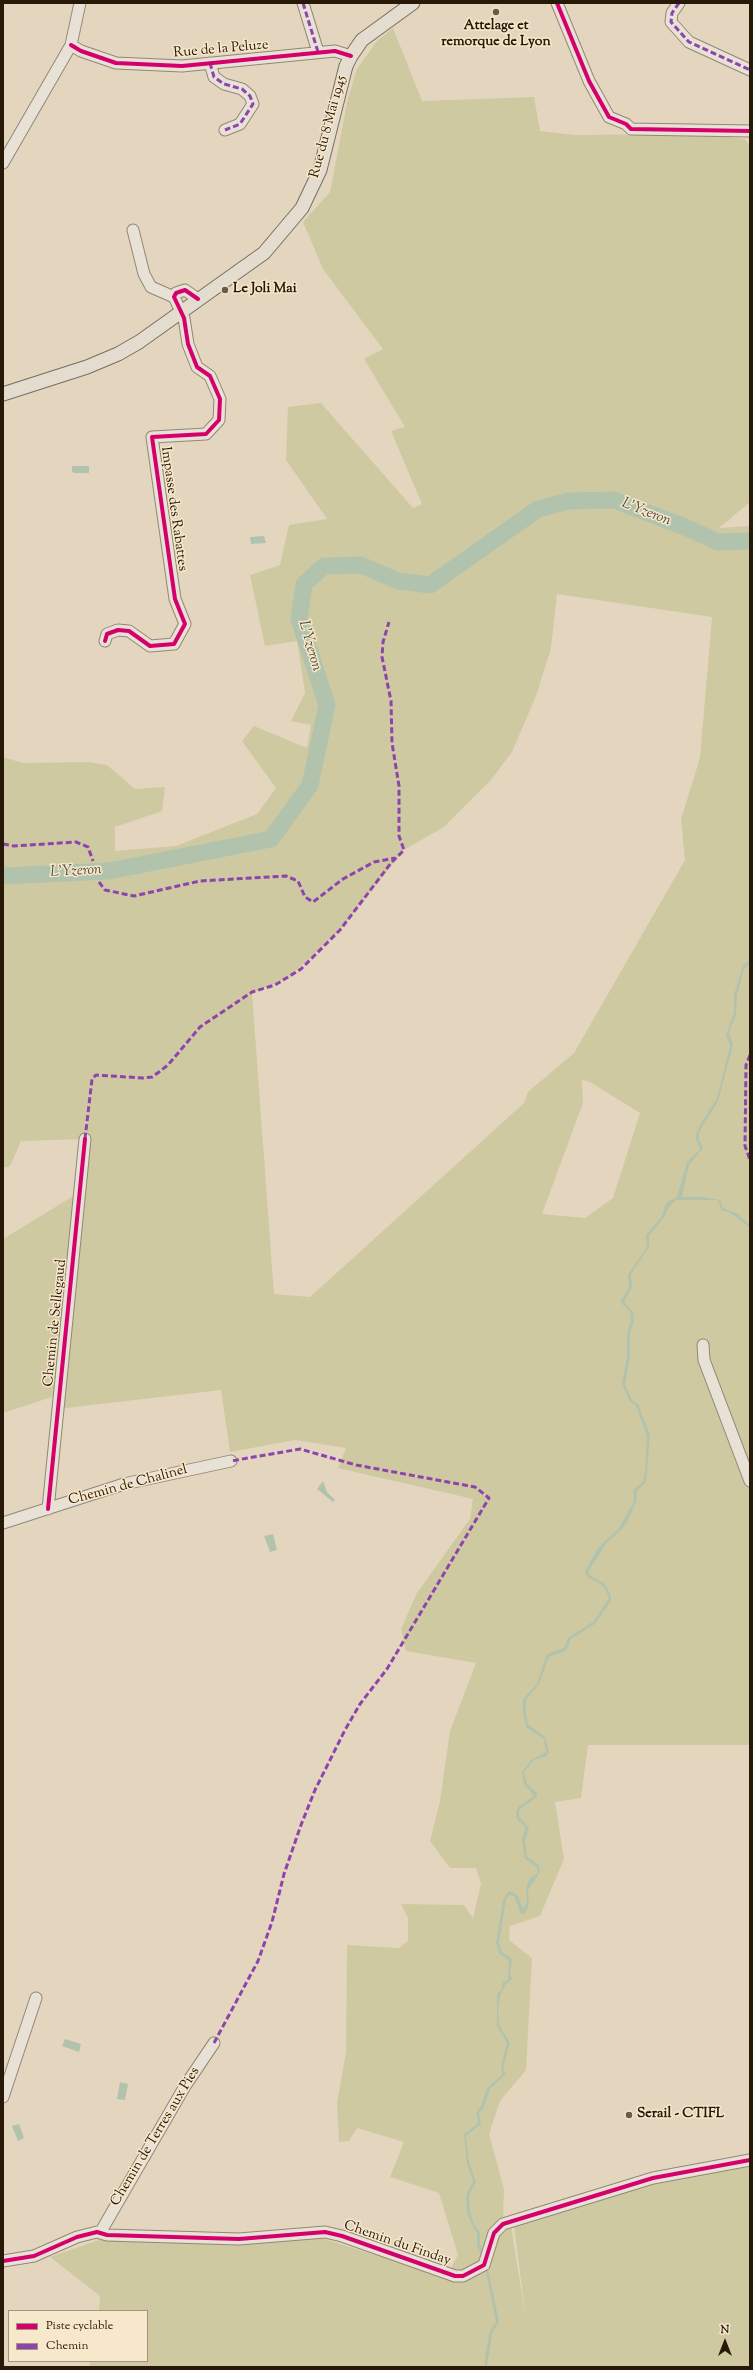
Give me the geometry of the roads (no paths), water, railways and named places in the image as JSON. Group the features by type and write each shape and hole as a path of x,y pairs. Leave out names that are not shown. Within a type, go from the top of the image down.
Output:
{"main road":[{"name":"Rue du 8 Mai 1945","path":"3,394 86,367 118,354 139,342 264,253 302,208 320,170 346,66 351,56 362,40 413,3"}],"street":[{"path":"4,161 71,45 80,3"},
{"path":"303,3 318,52"},
{"path":"557,3 589,81 609,117 626,124 631,129 750,131"},
{"path":"679,3 672,13 672,22 689,42 750,70"},
{"name":"Rue de la Peluze","path":"71,45 81,51 116,63 182,66 318,52 335,51 351,56"},
{"path":"210,63 214,77 224,84 242,89 250,96 253,104 240,124 225,130"},
{"path":"133,230 144,274 151,287 174,297 180,312"},
{"path":"174,297 176,293 185,290 198,299"},
{"name":"Impasse des Rabattes","path":"106,641 107,634 118,630 129,631 150,646 174,644 185,624 175,599 152,437 206,434 219,420 220,399 210,376 197,367 188,344 184,318 180,312"},
{"name":"Chemin de Sellegaud","path":"48,1509 85,1139"},
{"path":"703,1345 704,1360 750,1481"},
{"name":"Chemin de Chalinel","path":"3,1523 152,1477 231,1461"},
{"path":"3,2097 36,1998"},
{"name":"Chemin de Terres aux Pies","path":"100,2233 185,2086 214,2043"},
{"name":"Chemin du Finday","path":"3,2261 34,2256 77,2237 100,2233 239,2239 325,2232 342,2236 455,2276 463,2276 485,2263 494,2233 503,2224 653,2178 750,2160"}],"waterway":[{"name":"L'Yzeron","path":"3,876 109,871 271,839 310,785 327,705 299,619 304,584 324,566 361,565 398,581 430,585 538,509 568,501 614,500 685,527 718,542 750,541"}],"place":[{"name":"Attelage et remorque de Lyon","path":"496,12"},
{"name":"Le Joli Mai","path":"225,290"},
{"name":"Serail - CTIFL","path":"629,2115"}]}
